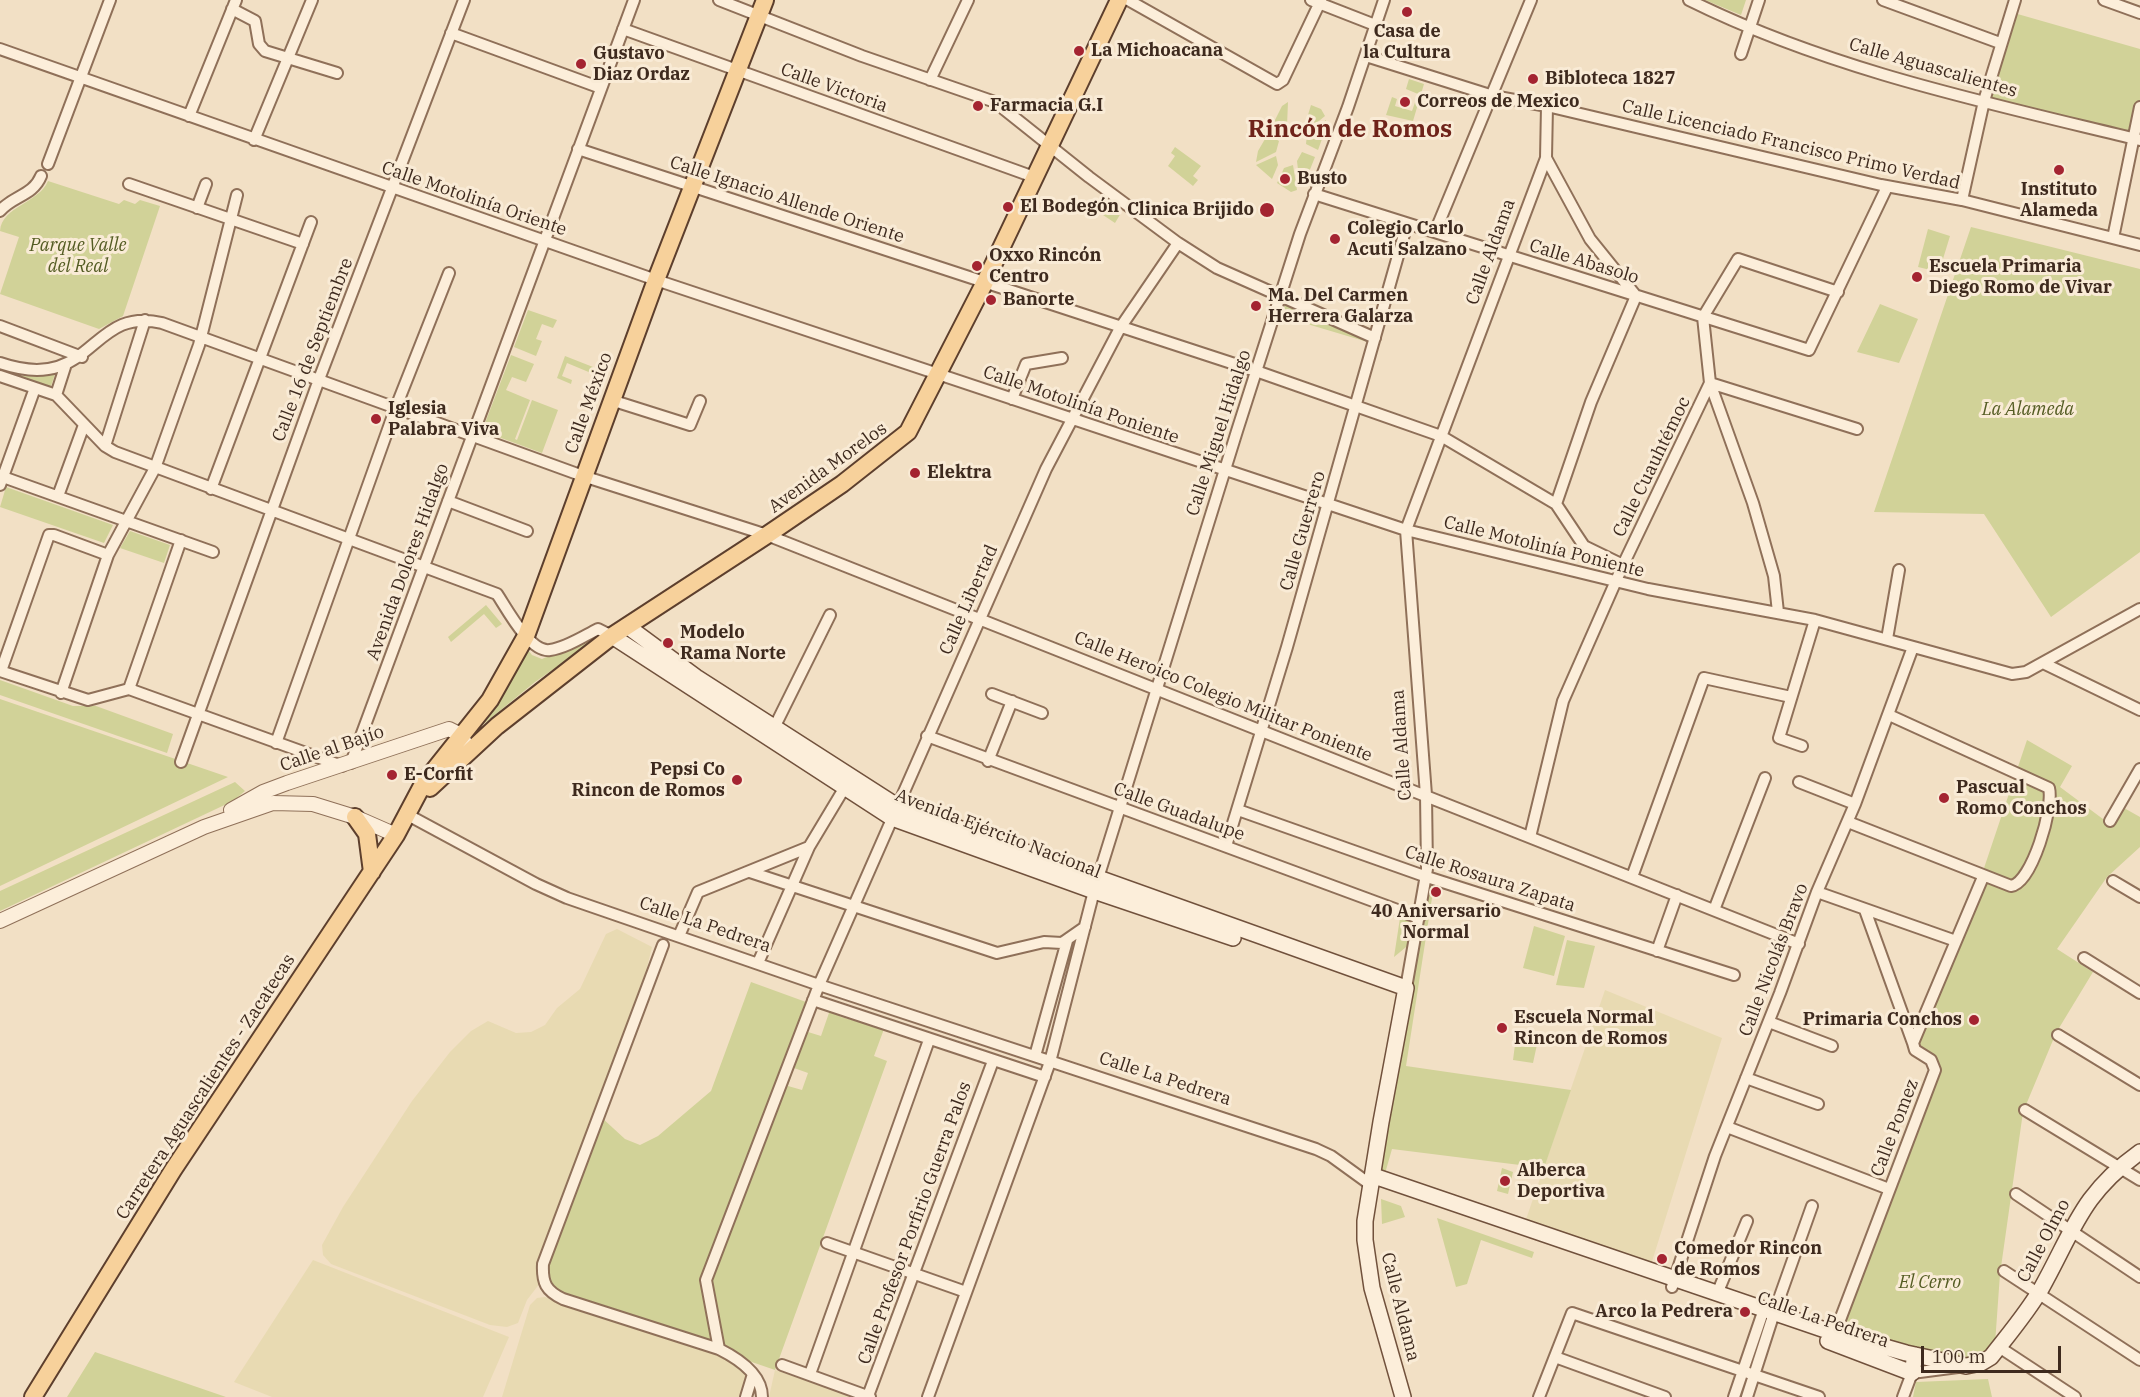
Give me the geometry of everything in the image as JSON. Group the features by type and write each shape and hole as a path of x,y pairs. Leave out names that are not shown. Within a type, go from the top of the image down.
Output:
{"main road":[{"name":"Calle México","path":"412,808 423,784 490,700 526,636 656,280 765,0"},
{"name":"Avenida Morelos","path":"412,808 469,751 612,636 767,536 903,438 916,420 939,374 1119,0"},
{"name":"Avenida Ejército Nacional","path":"627,626 693,681"},
{"name":"Avenida Ejército Nacional","path":"612,636 693,681 895,812"},
{"name":"Avenida Ejército Nacional","path":"772,732 845,787 895,812 1096,885 1406,992"},
{"name":"Carretera Aguascalientes - Zacatecas","path":"33,1397 172,1170 372,872 412,808"},
{"path":"356,817 367,834 372,872"},
{"name":"Calle Aldama","path":"1403,1397 1369,1271 1365,1221 1406,992"},
{"name":"Calle Olmo","path":"1995,1352 2039,1292 2070,1229 2089,1200 2118,1167 2140,1152"},
{"name":"Calle La Pedrera","path":"1372,1181 1767,1315 1914,1355 1966,1366"},
{"name":"Calle La Pedrera","path":"1673,1283 1717,1294 1912,1373"},
{"path":"1966,1366 1981,1363 1995,1352"},
{"path":"1912,1373 1914,1355"}],"street":[{"path":"48,164 110,0"},
{"path":"254,140 312,0"},
{"name":"Calle 16 de Septiembre","path":"181,762 319,381 464,0"},
{"name":"Avenida Dolores Hidalgo","path":"346,765 425,566 634,0"},
{"path":"719,0 930,80 995,102 1049,146 1178,243 1217,268 1375,339"},
{"path":"930,80 968,0"},
{"path":"1128,0 1274,83 1280,83 1317,2 1376,25"},
{"name":"Calle Miguel Hidalgo","path":"1096,885 1279,297 1384,0"},
{"path":"1436,232 1470,144 1493,96 1531,0"},
{"name":"Calle Aguascalientes","path":"1689,0 1750,28 1895,78 2137,139"},
{"path":"1741,54 1759,0"},
{"path":"1883,0 2000,42"},
{"path":"1962,200 1984,101 2000,42 2015,0"},
{"path":"2104,0 2140,13"},
{"path":"189,116 234,4 255,21 263,49 337,73"},
{"name":"Calle Victoria","path":"623,29 1034,177"},
{"path":"451,33 601,88"},
{"name":"Calle Motolinía Oriente","path":"0,49 546,242 939,374"},
{"name":"Calle Licenciado Francisco Primo Verdad","path":"1366,56 1493,96 1547,106 1887,187 1962,200 2140,245"},
{"name":"Calle Aldama","path":"1406,992 1427,877 1426,795 1406,530 1511,256 1545,158 1547,106"},
{"path":"2113,238 2137,139 2140,108"},
{"name":"Calle Ignacio Allende Oriente","path":"578,149 1256,371 1441,436 1556,504"},
{"path":"1545,158 1590,239 1636,296 1592,402 1556,504 1584,546 1623,565"},
{"path":"2,207 32,190 41,176"},
{"path":"129,184 303,244"},
{"path":"197,208 206,184"},
{"path":"1778,612 1774,576 1753,503 1710,383 1703,317 1738,259 1838,292 1887,187"},
{"name":"Calle Abasolo","path":"1314,194 1809,350 1838,292"},
{"path":"61,693 108,555 155,468 201,338 237,195"},
{"path":"211,489 311,222"},
{"name":"Calle Guerrero","path":"1226,846 1328,504 1407,224"},
{"name":"Calle Libertad","path":"719,1349 706,1280 819,985 1046,469 1120,328 1178,243"},
{"path":"276,742 396,407 448,273"},
{"path":"0,363 37,372 65,367 82,357 112,329 145,320"},
{"path":"105,446 145,320"},
{"name":"Calle Heroico Colegio Militar Poniente","path":"145,320 162,323 583,476 767,536 1799,944"},
{"path":"0,326 82,357"},
{"path":"1011,399 1026,364 1062,358"},
{"path":"56,395 65,367"},
{"name":"Calle Motolinía Poniente","path":"939,374 1406,530 1617,581 1815,620 2019,674 2140,609"},
{"path":"0,376 56,395 105,446 155,468 497,594 537,648 552,650 598,629 612,636"},
{"path":"1710,383 1857,429"},
{"name":"Calle Cuauhtémoc","path":"1530,837 1563,701 1623,565 1710,383"},
{"path":"35,388 1,481 58,496 213,552"},
{"path":"611,400 690,425 700,401"},
{"path":"58,496 84,425"},
{"path":"448,501 527,531"},
{"path":"108,555 49,535 1,671 61,693 88,700 129,689 346,765"},
{"path":"129,689 181,540"},
{"path":"1887,639 1899,570"},
{"path":"772,732 830,615"},
{"path":"1802,746 1779,738 1815,620"},
{"name":"Calle Nicolás Bravo","path":"1673,1283 1727,1127 1817,892 1855,804 1913,647"},
{"path":"2043,663 2140,710"},
{"path":"1632,877 1704,678 1791,697"},
{"path":"992,694 1042,713"},
{"path":"988,761 1012,701"},
{"path":"1848,822 1983,877 2011,886 2019,884 2030,868 2051,807 2049,788 1889,715"},
{"name":"Calle al Bajío","path":"204,826 263,792 448,729 460,735"},
{"path":"460,735 469,751"},
{"name":"Calle Guadalupe","path":"927,736 988,761 1419,918"},
{"path":"2110,821 2140,769"},
{"path":"1714,910 1765,778"},
{"path":"1799,782 1855,804"},
{"path":"758,963 809,847 845,787"},
{"path":"0,921 204,826 282,802 313,804 356,817 396,835"},
{"name":"Calle La Pedrera","path":"412,808 552,892 819,985 1317,1149 1372,1181"},
{"name":"Calle Rosaura Zapata","path":"1238,810 1427,877 1734,975"},
{"path":"679,936 695,896 703,889 809,847"},
{"path":"750,872 997,953 1044,942 1067,941 1085,927"},
{"path":"1913,1043 1983,877"},
{"path":"2113,881 2140,897"},
{"path":"928,1397 1050,1062 1096,885"},
{"path":"1817,892 1956,941"},
{"path":"1657,951 1677,895"},
{"path":"1865,910 1913,1043"},
{"path":"1035,1056 1067,941"},
{"path":"663,945 543,1264 542,1277 545,1287 552,1294 563,1299 719,1349 738,1359 753,1374 762,1389 762,1397"},
{"path":"2084,958 2140,993"},
{"path":"813,1000 1044,1077"},
{"path":"1050,1003 1064,1010"},
{"path":"1769,1022 1832,1046"},
{"path":"2058,1035 2140,1085"},
{"path":"810,1374 929,1040"},
{"name":"Calle Pomez","path":"1835,1333 1935,1070 1931,1060 1916,1050 1913,1043"},
{"name":"Calle Profesor Porfirio Guerra Palos","path":"869,1397 993,1061"},
{"path":"1746,1078 1818,1104"},
{"path":"2025,1110 2140,1180"},
{"path":"1727,1127 1889,1189"},
{"path":"2016,1194 2140,1277"},
{"path":"1734,1397 1743,1370 1812,1206"},
{"path":"1717,1294 1747,1221"},
{"path":"827,1243 966,1292"},
{"path":"2004,1271 2140,1360"},
{"path":"1539,1397 1572,1313 1818,1397"},
{"path":"1748,1397 1755,1375 1767,1315"},
{"path":"1995,1352 2075,1397"},
{"path":"1555,1357 1665,1397"},
{"path":"782,1365 869,1397"},
{"path":"1904,1397 1912,1373 1966,1366"},
{"path":"746,1397 753,1374"}],"shaded area":[{"path":"617,929 652,947 641,992 540,1283 527,1300 518,1323 507,1327 490,1325 331,1264 323,1255 322,1245 343,1207 412,1101 450,1052 471,1031 488,1021 516,1033 531,1032 545,1025 557,1008 580,989 606,934"},
{"path":"1605,990 1722,1038 1649,1271 1523,1228"},
{"path":"313,1260 509,1337 483,1397 272,1397 234,1382"},
{"path":"545,1297 717,1353 736,1364 748,1377 741,1397 502,1397 530,1305 537,1298"},
{"path":"775,1370 857,1397 769,1397"}],"green space":[{"path":"1705,0 1746,0 1741,15"},
{"path":"2014,13 2140,49 2140,107 2133,139 1984,101"},
{"path":"1409,79 1424,84 1413,121 1386,115 1392,97 1397,99 1395,106 1412,111 1418,94 1406,89"},
{"path":"1288,102 1287,126 1282,134 1276,131 1273,124 1282,106"},
{"path":"1311,105 1321,109 1325,116 1308,130 1307,122 1310,123 1312,117 1308,115"},
{"path":"1326,120 1326,128 1318,150 1306,144 1307,134"},
{"path":"1272,137 1279,141 1276,152 1256,162 1258,151 1265,139"},
{"path":"1175,147 1201,166 1193,176 1198,180 1193,186 1168,166 1175,156 1171,153"},
{"path":"1302,152 1315,157 1305,182 1300,187 1297,161"},
{"path":"1276,156 1278,165 1272,179 1256,165"},
{"path":"1293,165 1297,190 1291,192 1277,183 1278,181 1286,184 1288,179 1281,175 1284,168"},
{"name":"Parque Valle del Real","path":"48,181 119,204 124,200 135,204 140,200 160,206 123,316 99,329 0,294 19,237 0,231 2,223 14,210 37,195"},
{"path":"1102,198 1121,213 1115,223 1094,209"},
{"name":"La Alameda","path":"1971,227 2140,269 2140,552 2051,617 1984,514 1874,512"},
{"path":"1928,229 1950,236 1939,272 1918,267"},
{"path":"1281,303 1372,338 1371,343 1277,315"},
{"path":"1880,304 1918,319 1899,363 1857,352"},
{"path":"528,310 557,320 553,328 542,324 536,339 542,341 536,356 514,347"},
{"path":"511,355 534,364 526,382 512,377 506,390 530,400 515,439 517,440 532,400 558,410 542,453 482,431"},
{"path":"565,356 593,367 591,373 567,363 562,376 572,380 571,384 557,378"},
{"path":"0,368 24,376 55,374 50,389 0,372"},
{"path":"6,487 113,525 104,543 0,507"},
{"path":"130,531 170,545 164,563 120,548"},
{"path":"486,605 502,624 496,628 484,614 451,642 448,637"},
{"path":"595,635 598,638 535,682 469,736 524,645 532,655 542,659"},
{"path":"0,680 73,706 96,706 173,734 167,753 0,695"},
{"path":"0,699 228,777 0,886"},
{"name":"El Cerro","path":"2027,740 2072,766 2060,787 2111,825 2124,808 2140,817 2140,847 2107,877 2057,949 2093,972 2056,1033 2023,1112 2000,1274 1995,1344 1989,1354 1967,1363 1841,1328 1935,1066 1912,1043 1980,880"},
{"path":"235,782 245,791 233,801 0,911 0,891"},
{"path":"1428,883 1434,885 1406,1066 1571,1090 1544,1168 1392,1149 1384,1177 1376,1176"},
{"path":"1400,918 1409,920 1408,931 1411,943 1394,957"},
{"path":"1534,926 1565,936 1554,976 1523,968"},
{"path":"1567,940 1595,946 1584,988 1556,985"},
{"path":"751,982 817,1006 808,1032 821,1036 830,1010 841,1017 884,1029 874,1056 887,1061 775,1370 746,1360 719,1344 569,1297 553,1287 549,1281 547,1271 601,1117 625,1139 640,1145 658,1136 711,1091","holes":["794,1068 808,1073 802,1090 788,1086"]},
{"path":"1516,1037 1538,1040 1533,1063 1513,1060"},
{"name":"Alberca Deportiva","path":"1502,1168 1513,1172 1508,1194 1497,1191"},
{"path":"1381,1199 1401,1206 1405,1217 1382,1224"},
{"path":"1437,1218 1534,1252 1532,1258 1481,1240 1467,1284 1456,1287"},
{"path":"95,1352 226,1397 67,1397"},
{"path":"1988,1379 1992,1397 1913,1397 1916,1382"}],"place":[{"name":"Casa de la Cultura","path":"1407,12"},
{"name":"La Michoacana","path":"1079,51"},
{"name":"Gustavo Diaz Ordaz","path":"581,64"},
{"name":"Bibloteca 1827","path":"1533,79"},
{"name":"Correos de Mexico","path":"1405,102"},
{"name":"Farmacia G.I","path":"978,106"},
{"name":"Instituto Alameda","path":"2059,170"},
{"name":"Busto","path":"1285,179"},
{"name":"El Bodegón","path":"1008,207"},
{"name":"Clinica Brijido","path":"1267,210"},
{"name":"Colegio Carlo Acuti Salzano","path":"1335,239"},
{"name":"Oxxo Rincón Centro","path":"977,266"},
{"name":"Escuela Primaria Diego Romo de Vivar","path":"1917,277"},
{"name":"Banorte","path":"991,300"},
{"name":"Ma. Del Carmen Herrera Galarza","path":"1256,306"},
{"name":"Iglesia Palabra Viva","path":"376,419"},
{"name":"Elektra","path":"915,473"},
{"name":"Modelo Rama Norte","path":"668,643"},
{"name":"E-Corfit","path":"392,775"},
{"name":"Pepsi Co Rincon de Romos","path":"737,780"},
{"name":"Pascual Romo Conchos","path":"1944,798"},
{"name":"40 Aniversario Normal","path":"1436,892"},
{"name":"Primaria Conchos","path":"1974,1020"},
{"name":"Escuela Normal Rincon de Romos","path":"1502,1028"},
{"name":"Alberca Deportiva","path":"1505,1181"},
{"name":"Comedor Rincon de Romos","path":"1662,1259"},
{"name":"Arco la Pedrera","path":"1745,1312"}],"district":[{"name":"Rincón de Romos","path":"1350,130"}]}
